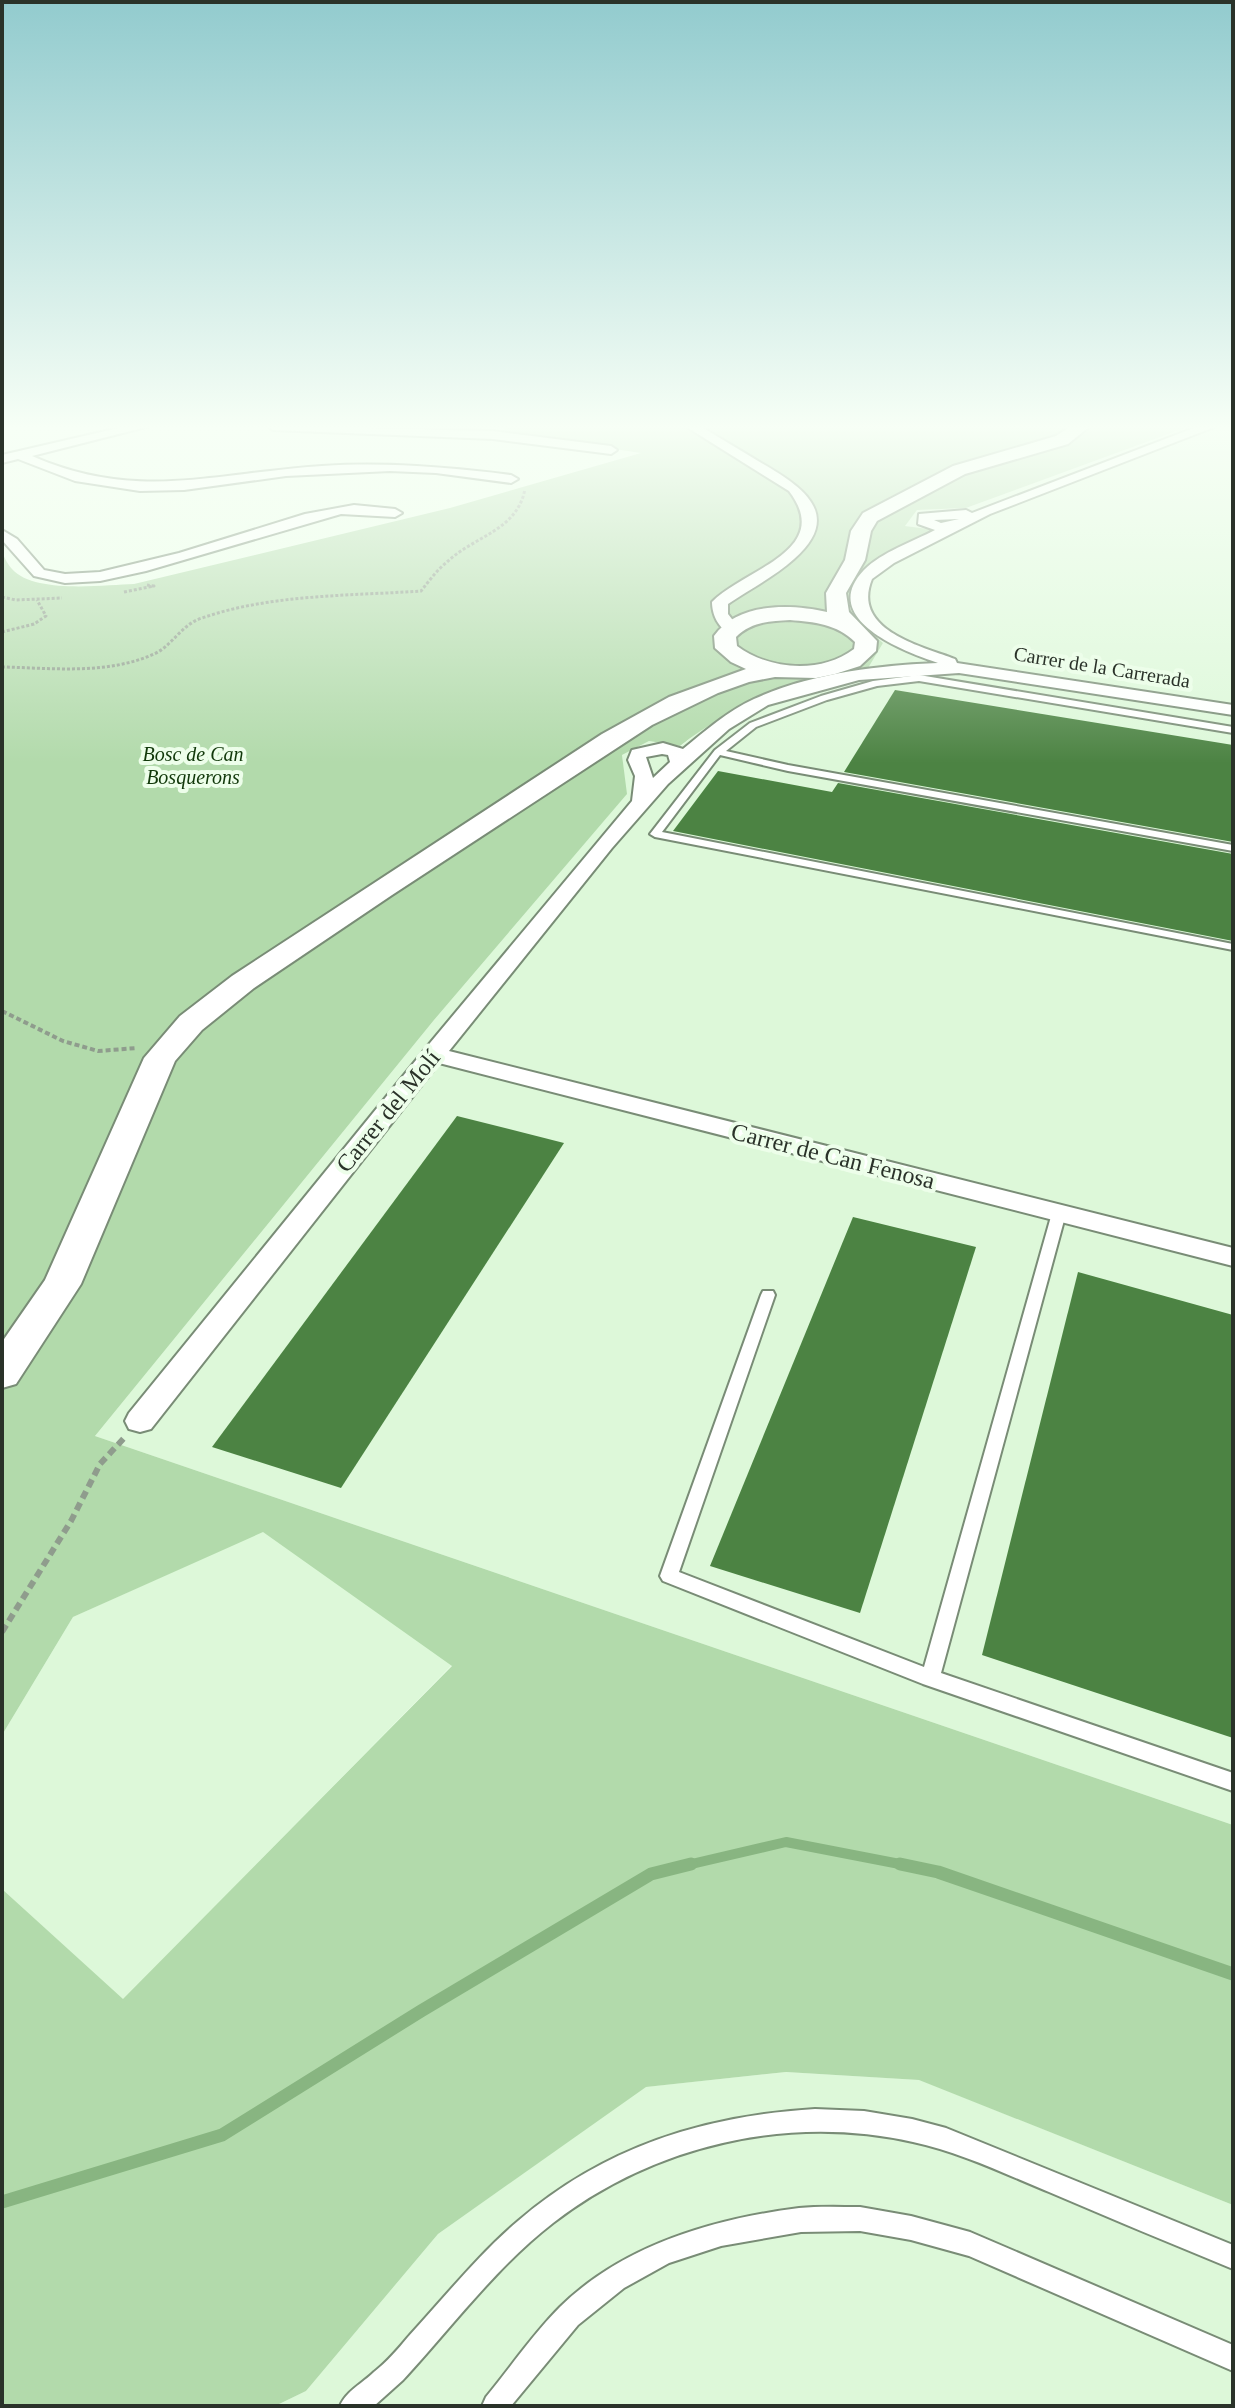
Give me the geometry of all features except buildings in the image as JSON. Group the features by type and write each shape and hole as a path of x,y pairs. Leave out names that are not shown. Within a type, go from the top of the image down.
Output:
{"street":[{"path":"6,538 37,572 57,577 90,578 122,574 232,538"},
{"path":"775,670 739,659 718,607 720,602 785,559 806,538"},
{"path":"2,1373 62,1284 148,1080 169,1045 215,1002 243,982 602,745 682,701 738,678 775,670 815,671 843,665 861,655 866,641 838,613 836,593 855,560 861,538"},
{"path":"929,538 885,562 866,577 859,596 861,608 884,634 964,668"},
{"path":"682,701 718,670 729,638 780,614 809,605 842,582"},
{"path":"739,591 735,599 742,607 825,618 849,626"},
{"name":"Carrer de la Carrerada","path":"866,641 964,668"},
{"name":"Carrer de la Carrerada","path":"843,665 891,662 964,668 1233,710"},
{"name":"Carrer del Molí","path":"140,1421 433,1054 640,805 679,763 712,733 759,703 861,673 964,668"},
{"path":"640,805 645,785 644,769 637,760 638,754 663,748 676,752 679,763"},
{"name":"Carrer de Can Fenosa","path":"433,1054 1233,1257"}],"lane":[{"path":"1233,730 919,678 876,683 824,698 753,725 718,752 655,834 1233,947"},
{"path":"718,752 788,768 1233,848"},
{"path":"930,1678 1059,1213"},
{"path":"768,1295 669,1576 930,1678 1233,1782"},
{"path":"353,2406 393,2373 494,2258 545,2214 582,2188 635,2158 730,2128 841,2120 913,2130 988,2155 1233,2257"},
{"path":"495,2406 569,2316 615,2279 664,2253 721,2234 801,2220 860,2219 911,2228 970,2244 1233,2358"}],"path":[{"path":"2,667 121,665 157,653 178,632 200,618 285,600 421,591 448,560 484,538"},
{"path":"2,597 37,600 46,616 34,624 2,632"},
{"path":"2,1011 63,1041 98,1051 169,1045"},
{"path":"2,1632 71,1521 100,1464 140,1421"}],"shaded area":[{"path":"918,538 1233,538 1233,1825 95,1436 434,1020 626,795 622,755 649,741 681,746 712,721 766,694 834,674 883,643 846,605 852,587 869,563"},
{"path":"263,1531 452,1665 123,2000 2,1889 2,1735 73,1617"},
{"path":"786,2072 920,2080 1233,2205 1233,2406 275,2406 306,2391 438,2234 645,2087"}],"green space":[{"name":"Bosc de Can Bosquerons","path":"324,538 918,538 870,565 846,605 883,643 868,668 817,679 769,695 723,717 680,746 649,741 622,755 627,794 434,1020 95,1436 1233,1825 1233,2205 919,2080 786,2072 646,2087 438,2234 306,2391 275,2406 2,2406 2,1889 123,1999 452,1666 263,1532 73,1617 2,1735 2,553 12,569 36,582 70,586 134,584"}],"waterway":[{"path":"683,1866 786,1842 904,1865"},
{"path":"683,1866 691,1864"},
{"path":"904,1865 910,1866"},
{"path":"904,1865 938,1872 1233,1974"},
{"path":"2,2202 222,2135 421,2011 651,1874 683,1866"}]}
